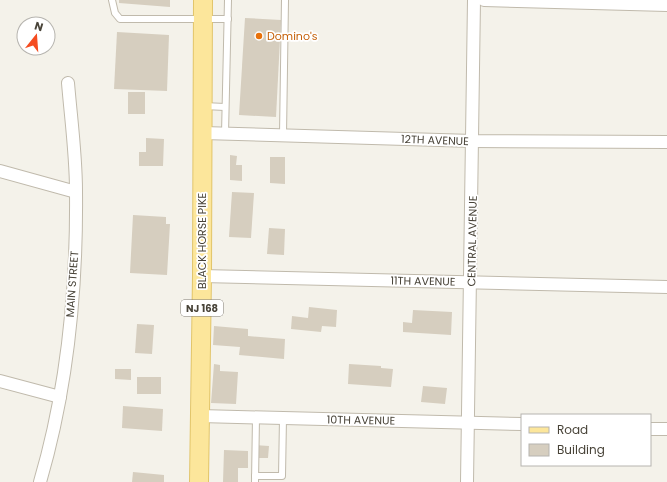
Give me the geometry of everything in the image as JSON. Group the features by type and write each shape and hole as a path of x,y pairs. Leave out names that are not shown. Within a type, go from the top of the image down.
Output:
{"main road":[{"name":"BLACK HORSE PIKE","path":"199,482 203,133 202,0"}],"street":[{"name":"CENTRAL AVENUE","path":"468,482 474,0"},
{"path":"484,0 667,5"},
{"name":"MAIN STREET","path":"40,482 60,397 67,346 74,261 76,192 68,83"},
{"name":"12TH AVENUE","path":"203,133 473,141 667,142"},
{"path":"0,171 76,192"},
{"name":"11TH AVENUE","path":"202,276 667,287"},
{"path":"0,381 60,397"},
{"name":"10TH AVENUE","path":"200,416 521,424"},
{"path":"651,429 667,429"}],"lane":[{"path":"112,0 115,13 120,19 228,19"},
{"path":"225,134 228,0"},
{"path":"283,136 285,0"},
{"path":"203,106 225,107"},
{"path":"256,417 255,479 282,476 283,418"}],"building":[{"path":"119,0 170,0 170,7 119,3"},
{"path":"245,18 281,20 276,117 239,115"},
{"path":"117,32 169,35 167,91 114,89"},
{"path":"128,92 145,92 145,114 128,114"},
{"path":"146,138 164,139 163,166 139,166 139,152 146,152"},
{"path":"230,155 237,156 236,165 242,165 242,181 230,180"},
{"path":"270,157 285,157 285,184 270,183"},
{"path":"232,192 254,193 251,238 229,237"},
{"path":"133,215 166,217 166,224 170,224 167,275 130,273"},
{"path":"269,228 285,229 284,255 267,254"},
{"path":"309,307 337,310 336,327 322,326 321,332 291,329 292,316 308,318"},
{"path":"413,310 452,312 451,335 403,332 403,322 412,323"},
{"path":"137,324 154,325 152,354 135,353"},
{"path":"214,326 248,329 248,336 285,339 284,359 239,355 240,347 213,345"},
{"path":"214,364 220,365 220,371 238,372 236,404 211,403"},
{"path":"349,364 381,366 381,368 393,369 391,387 348,384"},
{"path":"115,369 131,369 131,380 115,379"},
{"path":"137,377 161,377 161,394 137,394"},
{"path":"423,386 447,388 445,404 421,402"},
{"path":"123,406 163,409 162,431 122,428"},
{"path":"252,445 269,446 268,458 252,458"},
{"path":"224,450 248,451 248,468 238,468 238,482 223,482"},
{"path":"133,472 164,475 164,482 132,482"}],"place":[{"name":"Domino's","path":"259,36"}]}
